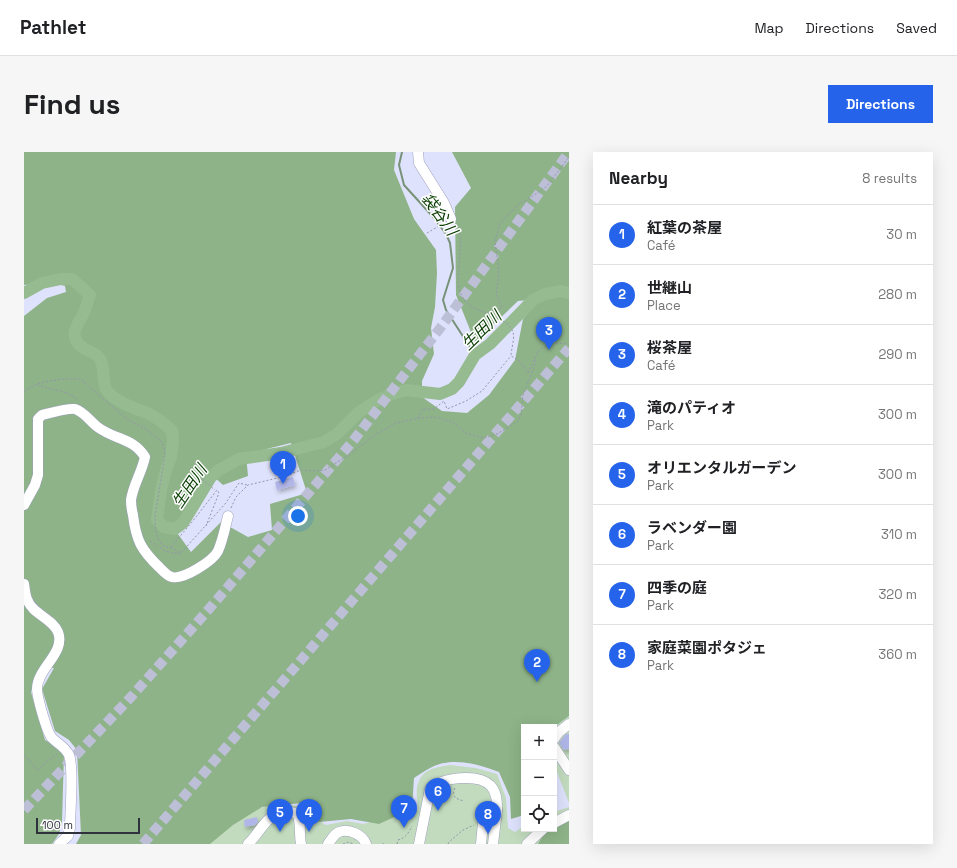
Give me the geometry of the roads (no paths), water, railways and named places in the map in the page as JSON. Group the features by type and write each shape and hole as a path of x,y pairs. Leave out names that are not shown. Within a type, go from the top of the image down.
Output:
{"street":[{"path":"418,152 419,163 444,203 450,220"},
{"path":"24,505 35,485 38,475 38,419 42,415 74,409 80,412 98,428 132,443 140,449 145,457 131,501 135,533 141,545 154,562 167,574 172,577 187,575 209,561 217,553 228,516"},
{"path":"24,584 27,600 34,610 52,624 57,631 60,641 58,648 38,680 37,691 48,732 52,738 64,748 69,756 71,773 70,828 68,836 59,844"},
{"path":"557,734 569,724"},
{"path":"557,752 569,770"},
{"path":"419,844 430,788 436,783 459,778 480,780 491,785 496,794 497,810 493,844"},
{"path":"481,844 483,823 487,815 497,810"},
{"path":"248,844 256,837 267,820 281,813 294,812 298,815 300,821 301,844"},
{"path":"557,821 569,815"},
{"path":"328,844 339,832 359,834 365,840 366,844"},
{"path":"527,844 540,832"}],"waterway":[{"name":"袋谷川","path":"402,152 399,165 404,185 434,218 446,234 450,243 453,268 443,300 446,310 475,355"},
{"name":"生田川","path":"24,293 42,283 61,279 72,279 90,295 76,329 75,338 77,342 84,349 96,355 100,359 103,367 105,387 110,395 154,417 172,431 173,440 171,457 161,490 157,520 164,527 175,529 183,523 211,477 219,470 239,459 281,453 324,442 337,434 359,412 378,400 392,394 406,390 440,394 452,389 459,382 475,355 490,344 533,300 545,294 561,291 569,293"}],"tunnel":[{"path":"24,810 131,697 209,609 353,441 441,327 569,152"},
{"path":"143,844 569,348"}],"place":[{"name":"桜茶屋","path":"549,350"},
{"name":"紅葉の茶屋","path":"283,484"},
{"name":"世継山","path":"537,682"},
{"name":"ラベンダー園","path":"438,811"},
{"name":"四季の庭","path":"404,828"},
{"name":"オリエンタルガーデン","path":"280,832"},
{"name":"滝のパティオ","path":"309,832"},
{"name":"家庭菜園ポタジェ","path":"488,834"}]}
